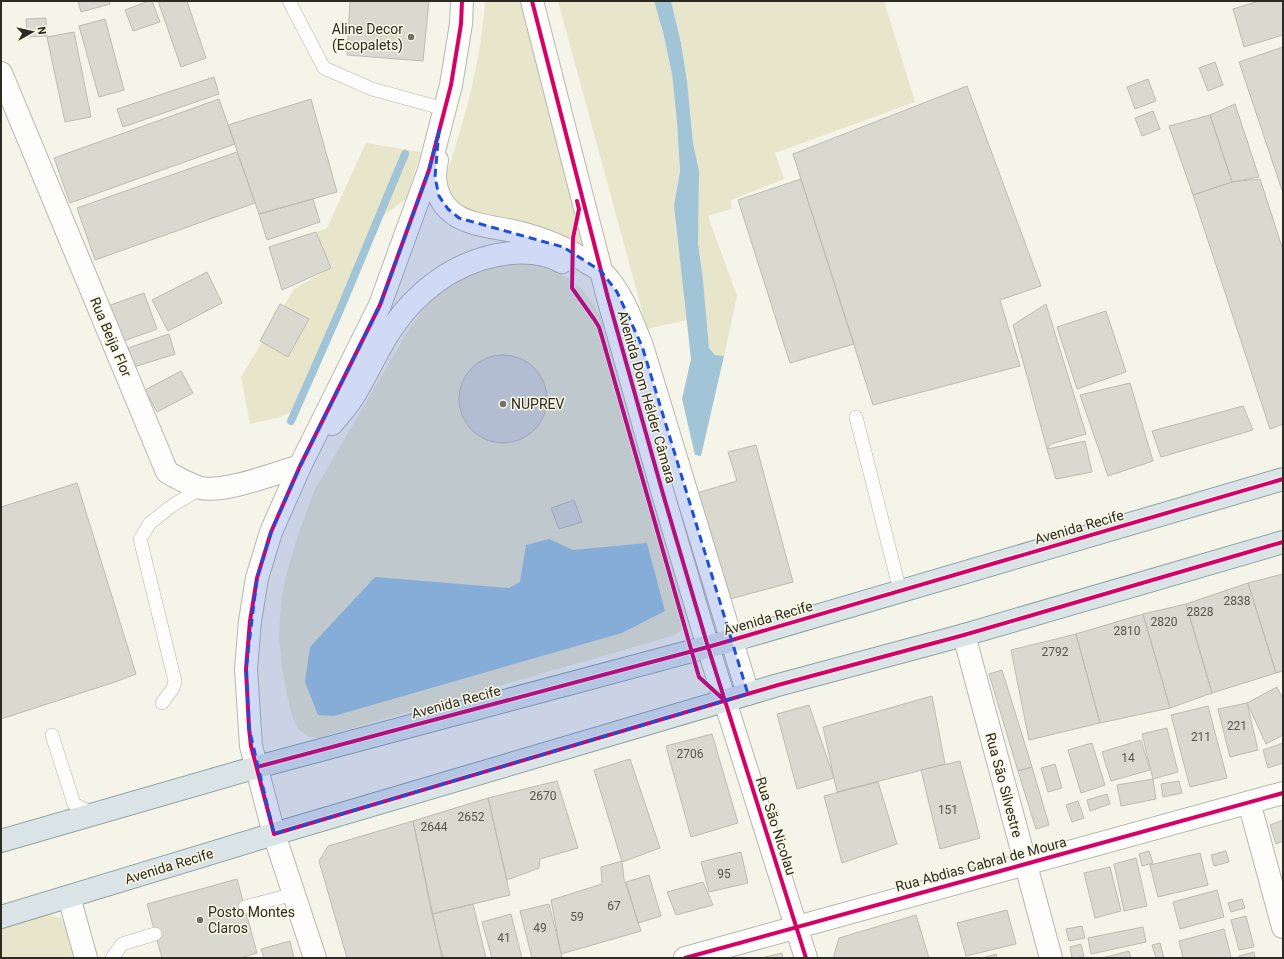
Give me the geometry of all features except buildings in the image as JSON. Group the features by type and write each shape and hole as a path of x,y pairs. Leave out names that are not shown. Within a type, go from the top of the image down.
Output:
{"main road":[{"name":"Avenida Dom Hélder Câmara","path":"315,958 274,834 251,746 246,669 250,621 257,578 271,532 300,466 380,305 429,170 451,85 461,24 462,1"},
{"name":"Avenida Dom Hélder Câmara","path":"532,1 608,298 708,647 726,702"},
{"name":"Rua Beija Flor","path":"1,73 167,472 184,482 202,488 232,486 300,466"},
{"name":"Avenida Dom Hélder Câmara","path":"439,130 435,178 439,196 448,209 459,218 493,228 513,231 534,237 562,248 601,271 617,292 634,324 642,346 748,694"},
{"path":"300,466 353,398 392,328 411,305 432,284 459,268 480,259 499,254 516,252 538,254 555,258 580,272 608,298"},
{"name":"Avenida Recife","path":"1,841 257,767 708,647 1283,479"},
{"name":"Avenida Recife","path":"1,917 274,834 726,702 748,694 964,635 1283,542"},
{"name":"Rua São Silvestre","path":"964,635 1051,958"},
{"name":"Rua São Nicolau","path":"726,702 806,958"},
{"name":"Rua Abdias Cabral de Moura","path":"685,958 1283,792"},
{"path":"1249,802 1283,927"},
{"path":"69,897 86,958"}],"lane":[{"path":"289,1 324,68 372,89 445,109"},
{"path":"856,417 900,591"},
{"path":"162,703 173,688 175,681 140,540 150,523 173,505 202,488"},
{"path":"52,735 74,804 81,809 94,814"},
{"path":"244,907 294,894"},
{"path":"112,958 122,944 155,934"}],"highlighted area":[{"path":"439,130 435,177 439,196 448,209 459,218 563,247 601,271 617,292 642,346 748,694 274,834 249,728 246,669 257,578 271,532 300,466 380,305 429,170"}],"green space":[{"path":"485,1 529,1 590,251 497,221 454,204 444,182 465,115 476,70"},
{"path":"558,1 654,1 663,32 672,74 677,122 680,171 674,206 687,320 647,329"},
{"path":"671,1 884,1 915,102 775,153 784,179 731,200 732,209 708,216 737,296 724,356 715,355 709,349 698,243 699,171 693,143 687,81 681,43"},
{"path":"366,143 421,152 406,199 383,216 300,409 277,418 250,424 241,377 294,289 330,268 316,232 327,228"},
{"path":"524,261 556,272 573,281 588,297 606,327 686,607 687,618 684,628 672,636 318,738 309,737 299,730 294,721 282,669 279,636 281,600 286,576 297,538 314,491 410,327 436,294 488,263"},
{"path":"45,913 61,918 70,934 75,953 70,958 1,958 1,926"}],"water":[{"path":"654,1 671,1 681,43 687,81 693,143 699,171 698,243 709,348 715,355 724,356 701,456 695,455 682,399 691,359 674,206 680,171 677,122 672,74 663,32"},
{"path":"549,539 573,550 647,543 665,611 622,633 334,716 318,715 305,682 310,647 375,577 509,588 520,582 526,545"}],"waterway":[{"path":"291,421 340,310 405,154"}],"cycle path":[{"path":"462,1 461,24 451,85 429,170 380,305 300,466 271,532 257,578 250,621 246,669 249,728 251,746 274,834 778,685 964,635 1283,542"},
{"path":"532,1 608,298 663,494 708,647 806,958"},
{"path":"577,201 579,209 573,238 572,288 599,327 699,677 724,700"},
{"path":"257,767 708,647 1283,479"},
{"path":"685,958 1283,793"}],"place":[{"name":"Aline Decor (Ecopalets)","path":"411,37"},
{"name":"NUPREV","path":"503,404"},
{"name":"Posto Montes Claros","path":"200,920"}]}
